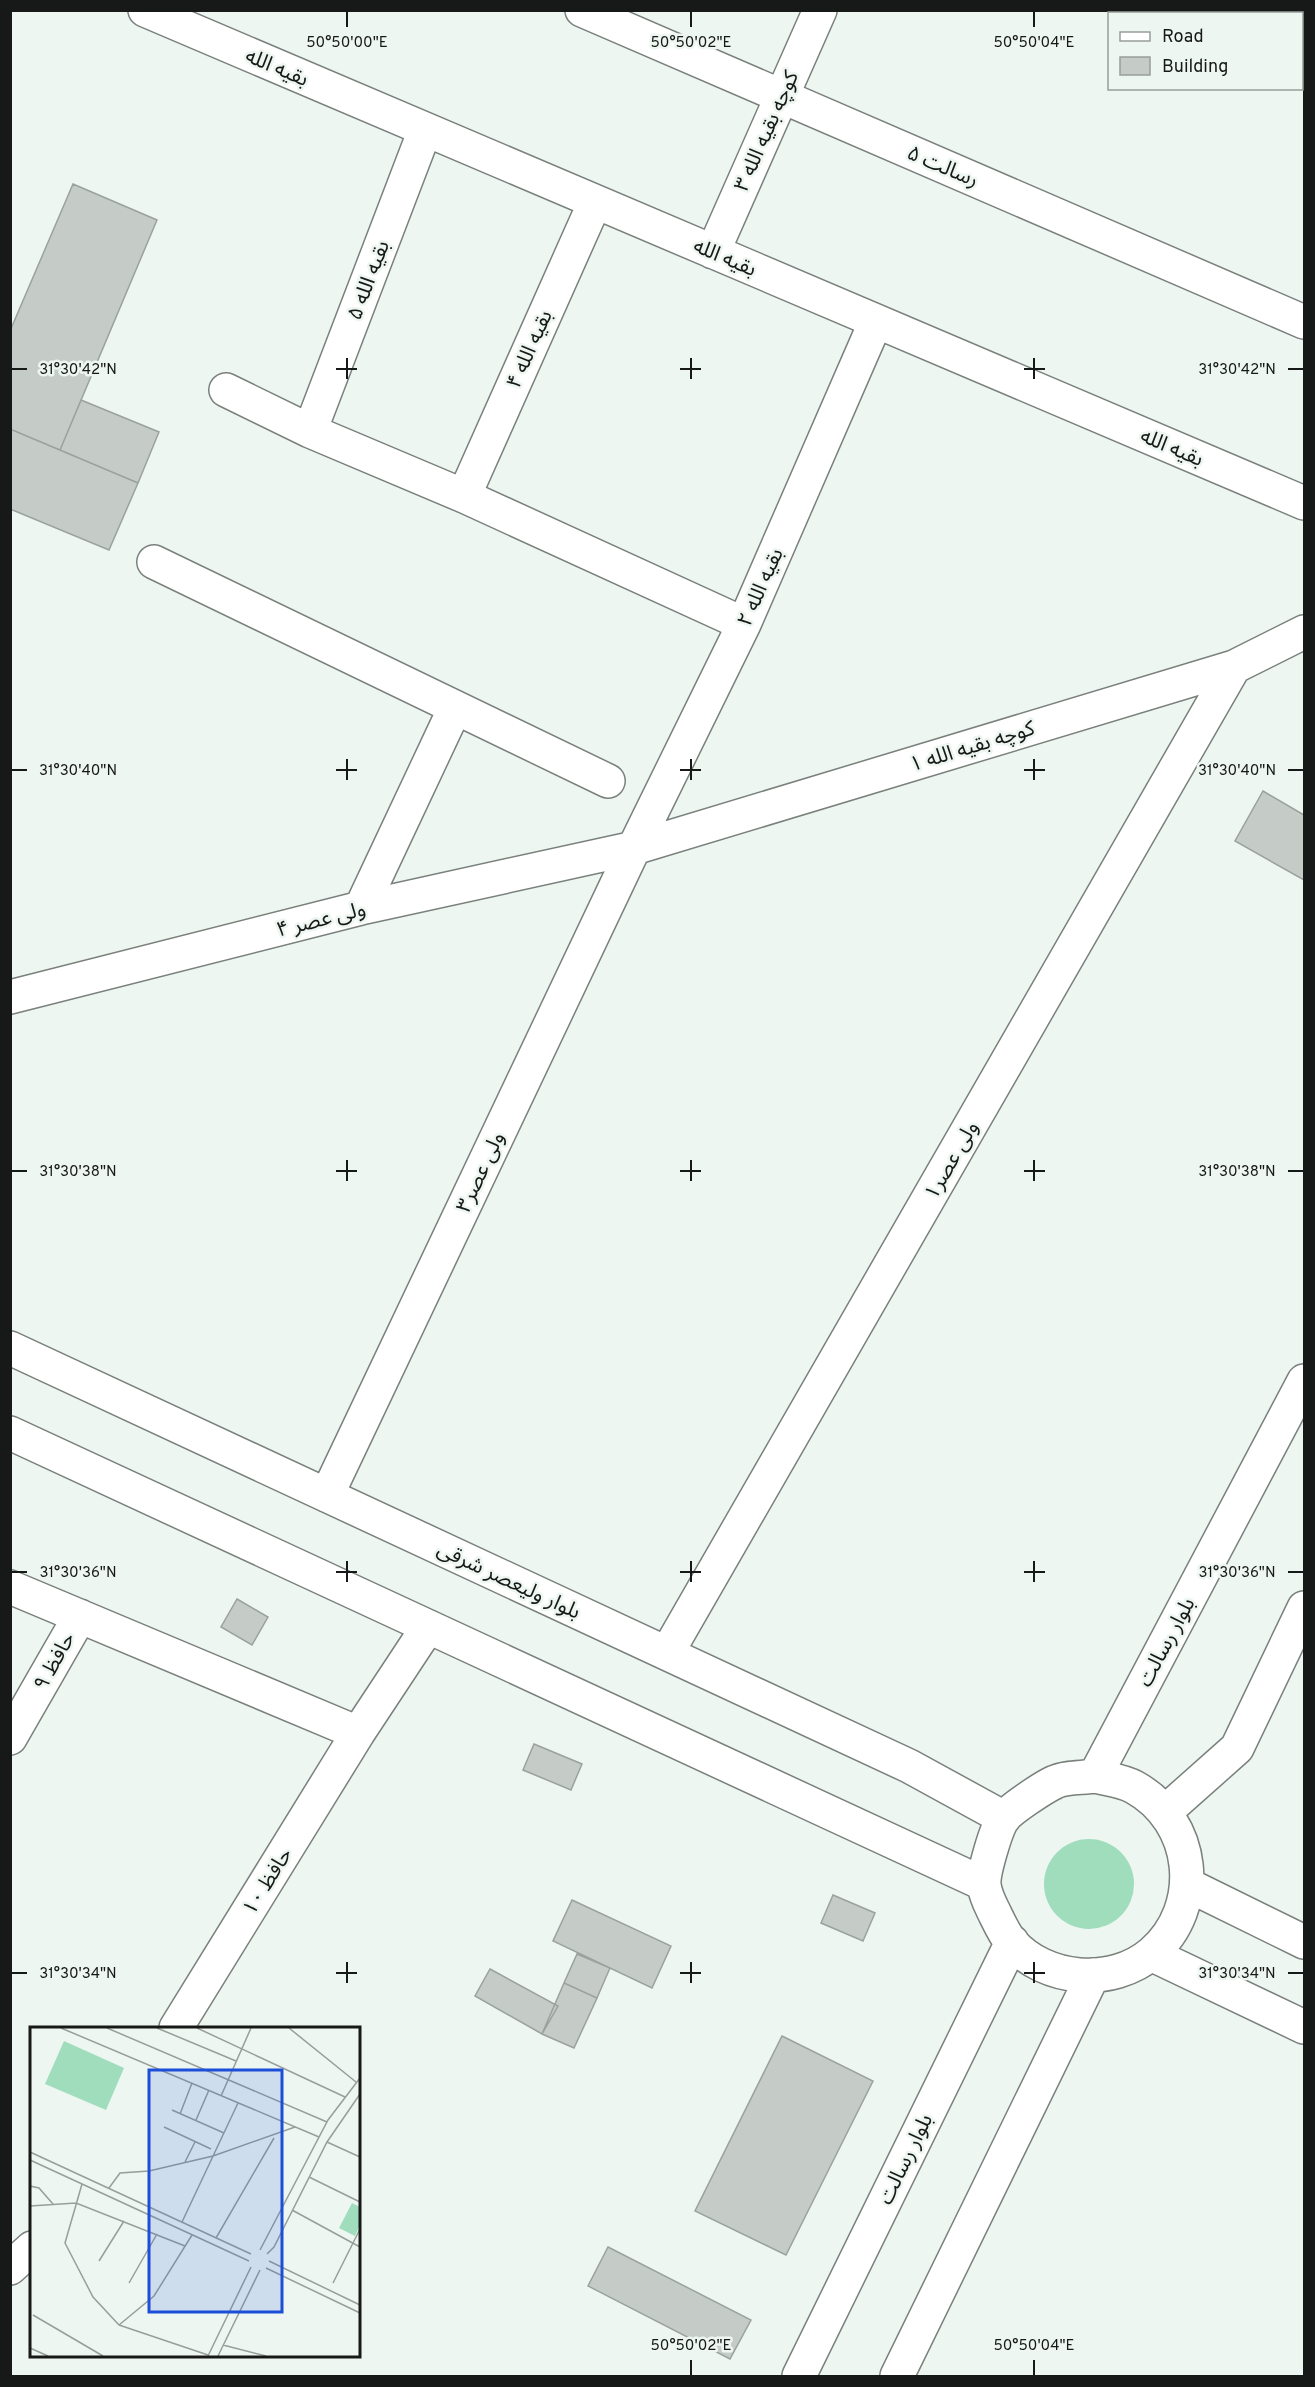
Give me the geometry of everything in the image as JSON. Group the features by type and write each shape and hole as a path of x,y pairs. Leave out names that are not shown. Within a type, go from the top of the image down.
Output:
{"street":[{"name":"بقیه الله","path":"145,10 1305,503"},
{"name":"رسالت ۵","path":"582,10 1305,322"},
{"name":"کوچه بقیه الله ۳","path":"713,252 820,10"},
{"name":"بقیه الله ۵","path":"310,431 425,130"},
{"name":"بقیه الله ۴","path":"464,496 595,202"},
{"name":"بقیه الله ۲","path":"634,848 744,624 876,321"},
{"path":"226,390 310,431 464,496 744,624"},
{"path":"154,562 608,781"},
{"name":"کوچه بقیه الله ۱","path":"634,848 1234,667 1305,632"},
{"name":"ولی عصر۱","path":"667,1653 1234,667"},
{"path":"361,908 455,708"},
{"name":"ولی عصر ۴","path":"10,997 361,908 634,848"},
{"name":"ولی عصر۳","path":"327,1495 634,848"},
{"name":"بلوار ولیعصر شرقی","path":"10,1348 909,1766 1004,1818"},
{"name":"بلوار رسالت","path":"1095,1776 1305,1381"},
{"path":"10,1433 984,1884"},
{"path":"10,1587 358,1733"},
{"path":"1165,1812 1237,1748 1305,1608"},
{"name":"حافظ ۹","path":"10,1738 80,1616"},
{"name":"حافظ ۱۰","path":"177,2027 358,1733 428,1627"},
{"path":"1095,1776 1134,1787 1165,1812 1184,1846 1188,1885 1177,1923 1151,1954 1117,1972 1078,1976 1042,1966 1012,1942 992,1910 984,1884 997,1832 1004,1818 1055,1781 1095,1776"},
{"path":"1188,1885 1305,1942"},
{"name":"بلوار رسالت","path":"799,2376 1012,1942"},
{"path":"1151,1954 1305,2027"},
{"path":"897,2376 1093,1975"},
{"path":"10,2268 30,2250"}],"green space":[{"path":"1089,1839 1114,1847 1126,1859 1134,1884 1126,1909 1114,1921 1089,1929 1064,1921 1052,1909 1044,1884 1052,1859 1064,1847"}],"building":[{"path":"73,184 157,220 60,450 10,429 10,331"},
{"path":"81,400 159,432 138,483 60,450"},
{"path":"10,429 138,483 109,550 10,509"},
{"path":"1263,791 1304,815 1304,880 1235,841"},
{"path":"237,1599 268,1617 252,1645 221,1627"},
{"path":"534,1744 582,1764 571,1790 523,1770"},
{"path":"833,1895 875,1913 863,1941 821,1923"},
{"path":"572,1900 671,1946 652,1988 553,1941"},
{"path":"577,1954 610,1968 597,1998 564,1983"},
{"path":"490,1969 558,2006 542,2034 475,1996"},
{"path":"564,1983 597,1998 574,2048 542,2034"},
{"path":"782,2036 873,2081 786,2255 695,2211"},
{"path":"608,2247 751,2320 730,2359 588,2286"}]}
